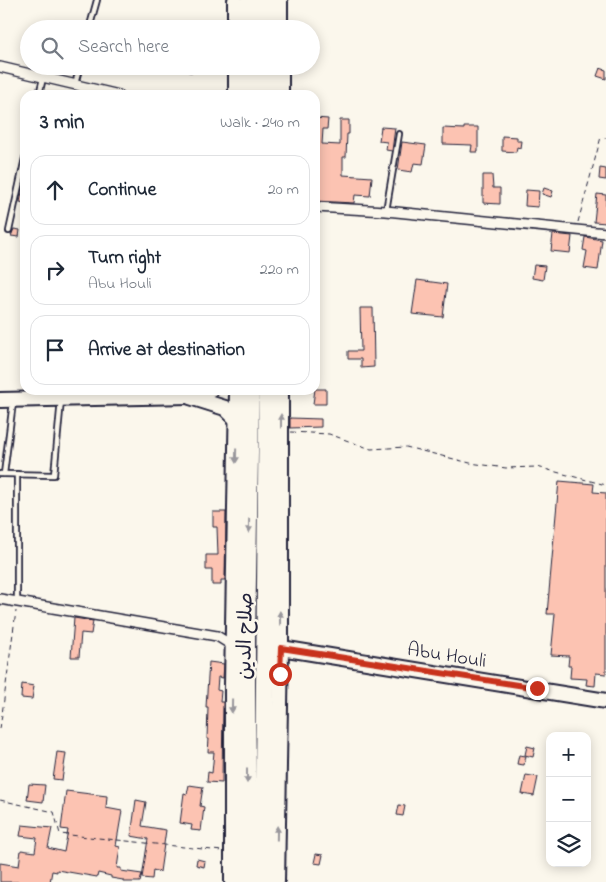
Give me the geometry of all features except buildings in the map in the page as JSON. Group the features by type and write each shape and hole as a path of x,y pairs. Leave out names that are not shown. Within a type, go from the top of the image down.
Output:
{"highway":[{"path":"250,0 251,20"},
{"path":"265,0 266,20"},
{"path":"252,75 252,90"},
{"path":"266,75 267,90"},
{"name":"صلاح الدين","path":"246,882 246,640 250,395"},
{"name":"صلاح الدين","path":"263,882 268,395"}],"main road":[{"path":"235,0 235,20"},
{"path":"280,0 280,20"},
{"path":"236,75 236,90"},
{"path":"281,75 281,90"},
{"path":"6,400 193,395"},
{"path":"232,882 233,646 238,395"},
{"path":"277,882 281,648 281,395"},
{"path":"189,396 225,408 237,420"},
{"name":"Abu Houli","path":"281,648 606,701"}],"street":[{"path":"0,67 20,72"},
{"path":"31,75 79,89"},
{"path":"320,207 386,211 606,233"},
{"path":"0,599 212,635 224,638 233,646"},
{"path":"212,635 224,629 234,619"}],"lane":[{"path":"91,20 97,0"},
{"path":"79,89 80,75"},
{"path":"40,90 43,78"},
{"path":"386,211 390,178 394,167 399,134"},
{"path":"10,231 20,182"},
{"path":"6,400 2,474 54,475 61,399"},
{"path":"17,474 17,603"}],"path":[{"path":"576,230 601,137 606,138"},
{"path":"281,433 329,434 371,449 406,447 470,463 506,468 537,467 606,484"},
{"path":"0,729 17,603"},
{"path":"0,800 54,812 60,834 232,853"}],"route":[{"path":"280,674 281,648 537,688"}]}
